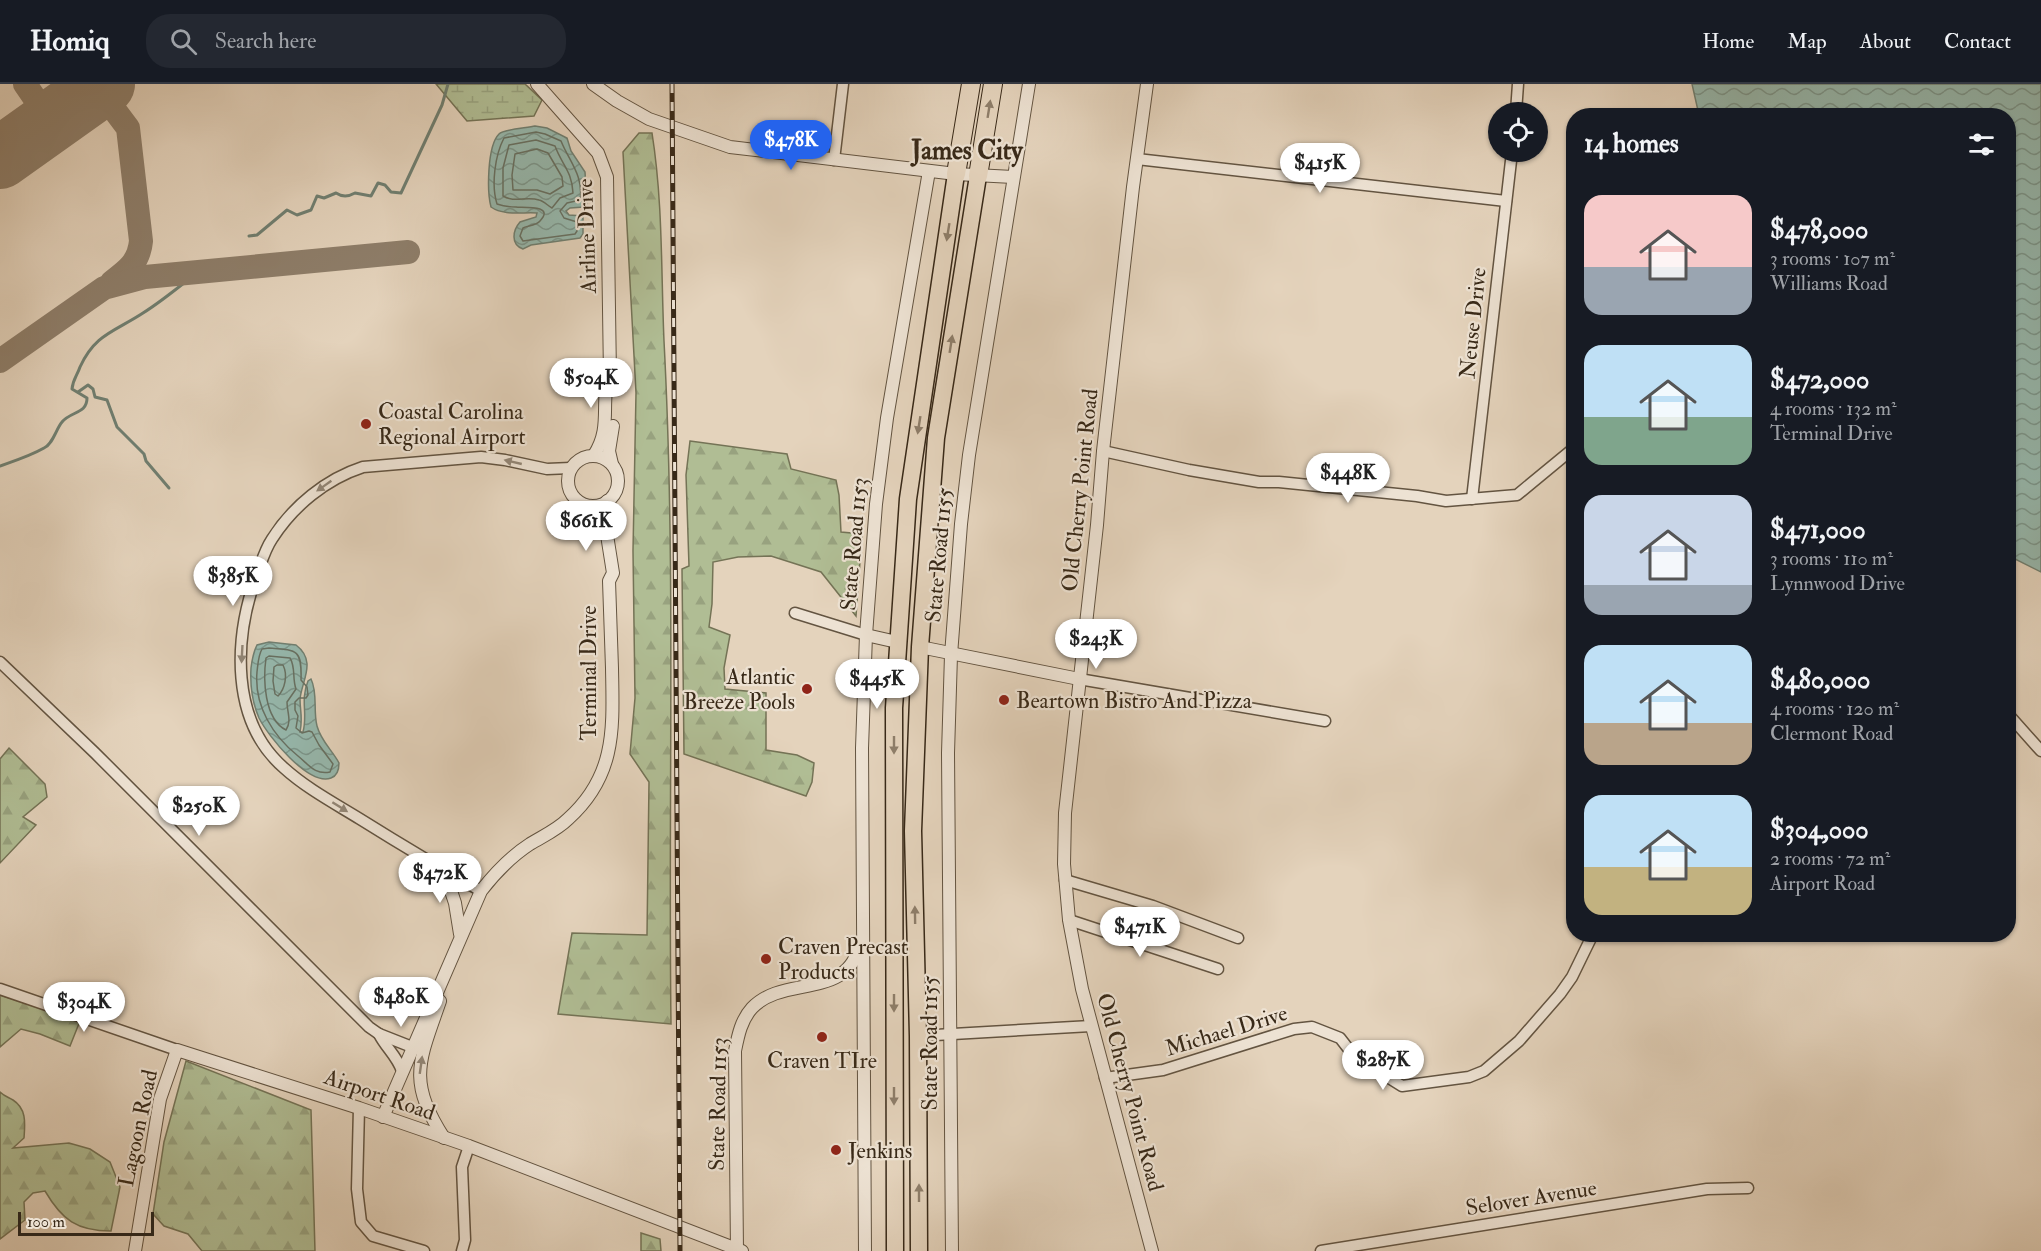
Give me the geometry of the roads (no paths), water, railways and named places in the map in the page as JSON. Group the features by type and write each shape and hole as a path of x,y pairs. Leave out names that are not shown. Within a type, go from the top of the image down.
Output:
{"highway":[{"path":"895,1251 894,708 897,642 908,499 971,84"},
{"path":"919,1251 918,1036 913,831 920,647 936,438 993,84"}],"street":[{"name":"Airline Drive","path":"537,84 593,146 603,162 607,177 610,375"},
{"path":"593,84 649,119 730,147 956,174 1013,177"},
{"path":"834,160 843,84"},
{"name":"State Road 1155","path":"952,1251 948,753 951,655 966,478 1029,84"},
{"name":"Old Cherry Point Road","path":"1147,84 1103,451 1098,525 1065,813 1065,880 1069,920 1082,989 1152,1251"},
{"path":"1517,102 1518,84"},
{"path":"1137,159 1506,201"},
{"name":"Neuse Drive","path":"1472,499 1511,162"},
{"name":"State Road 1153","path":"865,1251 862,748 866,635 876,504 886,429 928,171"},
{"path":"594,455 603,437 606,421 607,383 610,375"},
{"name":"Terminal Drive","path":"383,1117 481,891 499,868 567,820 583,804 594,788 606,762 613,728 609,581 613,573 604,516 607,501 617,488 618,479 609,451 614,425 615,383 610,375"},
{"path":"1103,451 1189,470 1259,482 1417,496 1446,501 1517,495 1566,455"},
{"path":"481,891 436,866 310,788 282,767 261,742 247,714 241,683 243,627 252,587 262,558 272,540 298,507 333,480 363,467 482,457 547,469 571,468 581,459 594,455 612,464"},
{"name":"Terminal Drive","path":"571,468 568,484 570,491 574,498 587,505 595,517 605,575 609,581"},
{"path":"587,505 594,506 607,501"},
{"path":"795,614 897,642"},
{"path":"920,647 1079,679 1325,721"},
{"path":"0,662 95,753 369,1027 379,1034 412,1047"},
{"path":"2016,723 2041,751"},
{"path":"436,866 450,888 456,903 460,937"},
{"path":"1065,880 1153,906 1238,938"},
{"path":"1069,920 1218,969"},
{"name":"State Road 1153","path":"739,1250 735,1051 740,1027 752,1008 773,993 824,984 840,976 851,966 860,947 863,925"},
{"name":"Michael Drive","path":"1105,1078 1163,1070 1294,1029 1312,1027 1340,1038 1354,1056 1402,1086 1469,1077 1484,1071 1519,1041 1572,978 1589,942"},
{"path":"441,981 441,998 425,1044 419,1072 423,1098 444,1138"},
{"name":"Airport Road","path":"0,989 469,1146 739,1250"},
{"path":"918,1036 1091,1026"},
{"path":"379,1034 394,1054 402,1071"},
{"name":"Lagoon Road","path":"135,1251 160,1099 177,1050"},
{"path":"359,1108 357,1189 361,1222 373,1236 424,1251"},
{"path":"462,1251 465,1240 462,1167 469,1146"},
{"name":"Selover Avenue","path":"1321,1251 1707,1189 1748,1188"}],"water":[{"path":"1692,84 2041,84 2041,572 2016,560 2016,108 1697,108"},
{"path":"535,126 547,128 567,138 571,151 585,172 587,204 584,207 570,208 566,211 569,215 583,216 583,234 580,238 531,245 523,249 514,240 516,229 520,222 536,217 537,213 507,213 491,207 490,158 499,134"},
{"path":"269,642 296,645 306,658 307,671 300,699 300,732 303,732 305,719 306,688 311,679 317,726 339,763 335,776 331,778 311,775 300,767 280,747 259,718 252,693 251,665 257,645"}],"waterway":[{"path":"249,236 257,235 287,210 297,215 311,210 317,196 324,198 336,193 343,196 355,193 371,196 378,183 385,185 391,192 401,193 442,105 448,84"},
{"path":"0,466 47,446 62,422 84,407 87,398 72,389 74,380 86,356 99,340 149,309 189,279"},
{"path":"78,392 88,385 93,389 95,397 107,400 117,427 144,454 146,461 169,488"}],"railway":[{"path":"672,84 680,1251"}],"place":[{"name":"Coastal Carolina Regional Airport","path":"366,424"},
{"name":"Atlantic Breeze Pools","path":"807,689"},
{"name":"Beartown Bistro And Pizza","path":"1004,700"},
{"name":"Craven Precast Products","path":"766,959"},
{"name":"Craven TIre","path":"822,1037"},
{"name":"Jenkins","path":"836,1150"}],"district":[{"name":"James City","path":"967,150"}]}
